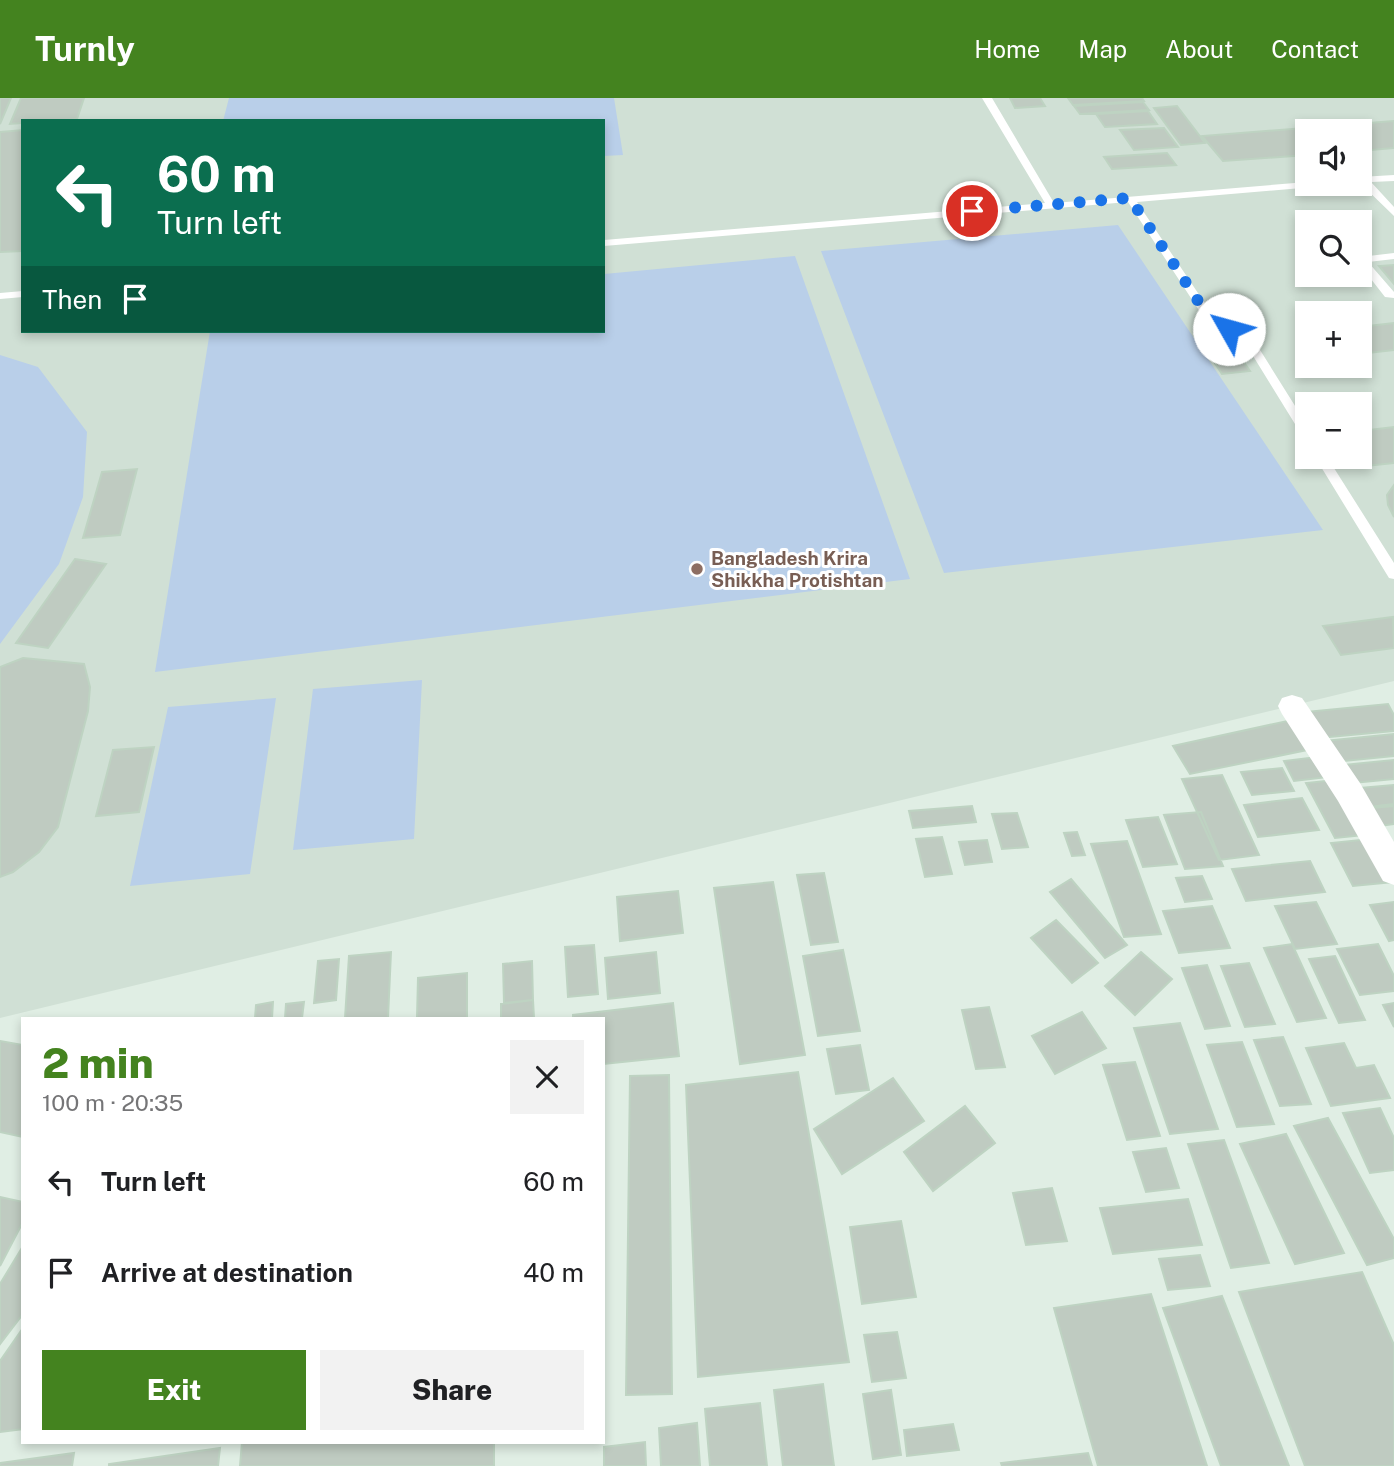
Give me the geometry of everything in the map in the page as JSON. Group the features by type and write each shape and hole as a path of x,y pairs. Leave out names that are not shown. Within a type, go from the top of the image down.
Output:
{"street":[{"path":"1292,706 1349,792 1394,871"}],"lane":[{"path":"987,98 1051,204"},
{"path":"1372,179 1394,178"},
{"path":"605,243 1295,185"},
{"path":"1372,190 1394,213"},
{"path":"1130,198 1212,322 1246,336 1295,415"},
{"path":"1394,256 1361,260 1389,295 1394,295"},
{"path":"0,296 21,294"},
{"path":"1328,469 1394,574"}],"shaded area":[{"name":"Bangladesh Krira Shikkha Protishtan","path":"0,98 1394,98 1394,681 0,1018"},
{"path":"229,98 614,98 623,155 605,156 605,119 224,119"},
{"path":"1118,225 1323,530 944,573 821,251"},
{"path":"795,256 910,579 155,672 210,333 605,333 605,274"},
{"path":"0,355 38,367 87,432 83,497 59,564 0,644"},
{"path":"422,680 414,839 293,850 313,689"},
{"path":"276,698 250,874 130,886 168,707"}],"building":[{"path":"0,98 11,98 0,124"},
{"path":"21,98 84,98 77,119 21,119 21,123 10,124"},
{"path":"1010,98 1040,98 1045,106 1015,108"},
{"path":"1068,98 1142,98 1144,101 1073,105"},
{"path":"1143,102 1149,110 1080,114 1074,106"},
{"path":"1177,106 1205,143 1181,145 1154,108"},
{"path":"1148,111 1157,124 1105,127 1096,114"},
{"path":"1394,121 1394,148 1372,150 1372,123"},
{"path":"1164,128 1178,147 1134,150 1120,130"},
{"path":"1295,129 1295,156 1223,161 1202,136"},
{"path":"21,130 21,251 0,252 0,132"},
{"path":"1167,153 1176,165 1112,169 1104,157"},
{"path":"1394,265 1394,284 1379,266"},
{"path":"1394,323 1394,350 1372,353 1372,326"},
{"path":"1228,340 1250,371 1222,374 1201,342"},
{"path":"1394,427 1394,463 1372,465 1372,430"},
{"path":"137,469 120,535 83,538 102,472"},
{"path":"1394,485 1394,517 1387,495"},
{"path":"75,559 106,564 48,648 16,643"},
{"path":"1393,617 1394,648 1341,655 1323,626"},
{"path":"23,658 84,664 90,687 88,711 58,827 39,852 13,872 0,877 0,667"},
{"path":"1388,704 1394,715 1394,731 1319,738 1305,712"},
{"path":"1292,720 1312,749 1190,774 1173,746"},
{"path":"1394,734 1394,756 1334,762 1323,741"},
{"path":"154,747 139,812 96,816 113,750"},
{"path":"1317,757 1328,777 1294,781 1284,761"},
{"path":"1394,760 1394,779 1353,783 1343,765"},
{"path":"1282,768 1294,791 1252,795 1241,772"},
{"path":"1222,775 1259,855 1219,860 1182,779"},
{"path":"1335,780 1365,835 1335,838 1306,783"},
{"path":"1394,785 1394,804 1368,807 1358,788"},
{"path":"1302,798 1319,830 1258,837 1244,805"},
{"path":"972,806 976,822 913,828 909,811"},
{"path":"1394,806 1394,824 1380,826 1371,808"},
{"path":"1201,812 1223,866 1185,869 1164,815"},
{"path":"1017,813 1028,847 1002,849 992,814"},
{"path":"1158,817 1177,864 1143,867 1126,820"},
{"path":"1077,832 1085,855 1072,856 1064,833"},
{"path":"942,837 952,874 925,877 916,839"},
{"path":"1370,839 1393,882 1353,886 1331,843"},
{"path":"987,840 992,862 965,865 959,842"},
{"path":"1127,841 1161,934 1124,937 1091,844"},
{"path":"1310,861 1325,892 1246,901 1232,869"},
{"path":"824,873 838,942 811,945 797,875"},
{"path":"1202,876 1212,899 1185,902 1176,878"},
{"path":"1071,879 1127,945 1105,958 1050,892"},
{"path":"773,882 805,1055 740,1064 714,888"},
{"path":"678,891 683,933 620,941 617,897"},
{"path":"1316,902 1337,944 1295,949 1275,906"},
{"path":"1394,902 1394,940 1389,941 1370,905"},
{"path":"1212,906 1230,948 1179,953 1163,911"},
{"path":"1056,920 1098,963 1072,983 1031,938"},
{"path":"1292,944 1326,1018 1297,1022 1264,948"},
{"path":"1378,944 1394,976 1394,991 1360,995 1337,949"},
{"path":"594,945 598,994 568,997 565,947"},
{"path":"843,950 860,1031 818,1036 803,956"},
{"path":"391,952 388,1017 345,1017 349,956"},
{"path":"656,952 660,993 608,999 605,958"},
{"path":"1141,952 1172,979 1135,1015 1105,986"},
{"path":"1335,956 1365,1020 1339,1023 1309,959"},
{"path":"339,959 336,1000 314,1003 318,961"},
{"path":"532,961 533,1000 504,1003 503,964"},
{"path":"1249,963 1275,1024 1245,1027 1221,966"},
{"path":"1207,965 1230,1026 1205,1029 1182,968"},
{"path":"467,973 467,1017 417,1017 418,978"},
{"path":"533,1000 534,1017 501,1017 501,1004"},
{"path":"273,1002 272,1017 255,1017 256,1005"},
{"path":"304,1002 302,1017 285,1017 286,1004"},
{"path":"673,1003 679,1056 605,1064 605,1017 573,1015"},
{"path":"1394,1003 1394,1027 1383,1005"},
{"path":"989,1007 1005,1067 976,1069 962,1010"},
{"path":"1082,1012 1106,1048 1055,1074 1032,1036"},
{"path":"1180,1023 1218,1129 1170,1134 1134,1028"},
{"path":"1283,1037 1311,1104 1280,1106 1254,1040"},
{"path":"0,1041 21,1045 21,1137 0,1132"},
{"path":"1242,1042 1274,1124 1237,1127 1207,1045"},
{"path":"1344,1043 1356,1068 1374,1065 1390,1098 1331,1106 1306,1048"},
{"path":"860,1045 869,1090 836,1094 827,1049"},
{"path":"1135,1062 1160,1136 1127,1140 1103,1065"},
{"path":"798,1072 849,1362 698,1377 686,1085"},
{"path":"669,1075 672,1394 626,1395 630,1076"},
{"path":"893,1078 924,1121 842,1174 814,1129"},
{"path":"965,1106 995,1143 933,1191 904,1152"},
{"path":"1380,1108 1394,1138 1394,1170 1370,1173 1343,1113"},
{"path":"1328,1118 1394,1239 1394,1258 1367,1265 1294,1126"},
{"path":"1286,1134 1344,1253 1295,1264 1240,1144"},
{"path":"1224,1140 1269,1263 1231,1268 1188,1144"},
{"path":"1166,1148 1179,1188 1146,1192 1133,1152"},
{"path":"1052,1188 1067,1241 1026,1245 1013,1193"},
{"path":"0,1197 21,1202 21,1226 0,1266"},
{"path":"1188,1199 1202,1245 1113,1254 1100,1208"},
{"path":"901,1221 916,1297 862,1304 850,1227"},
{"path":"21,1249 21,1317 0,1344 0,1284"},
{"path":"1200,1255 1210,1286 1168,1290 1159,1259"},
{"path":"1362,1272 1394,1345 1394,1466 1305,1466 1239,1292"},
{"path":"1151,1294 1207,1466 1098,1466 1054,1308"},
{"path":"1222,1296 1289,1466 1221,1466 1163,1308"},
{"path":"21,1331 21,1429 0,1432 0,1361"},
{"path":"897,1332 906,1378 872,1382 864,1335"},
{"path":"823,1384 834,1466 783,1466 774,1390"},
{"path":"891,1390 901,1455 873,1459 863,1394"},
{"path":"760,1403 767,1466 710,1466 705,1409"},
{"path":"697,1423 700,1466 661,1466 659,1428"},
{"path":"953,1424 959,1450 907,1456 904,1430"},
{"path":"645,1442 646,1466 604,1466 604,1447"},
{"path":"242,1444 494,1444 494,1466 240,1466"},
{"path":"220,1448 218,1466 109,1466 109,1464"},
{"path":"74,1453 72,1466 0,1466 0,1463"},
{"path":"1088,1453 1092,1466 1002,1466 1001,1463"}],"place":[{"name":"Bangladesh Krira Shikkha Protishtan","path":"697,569"}],"route":[{"path":"972,211 1130,198 1212,322 1229,329"}]}
